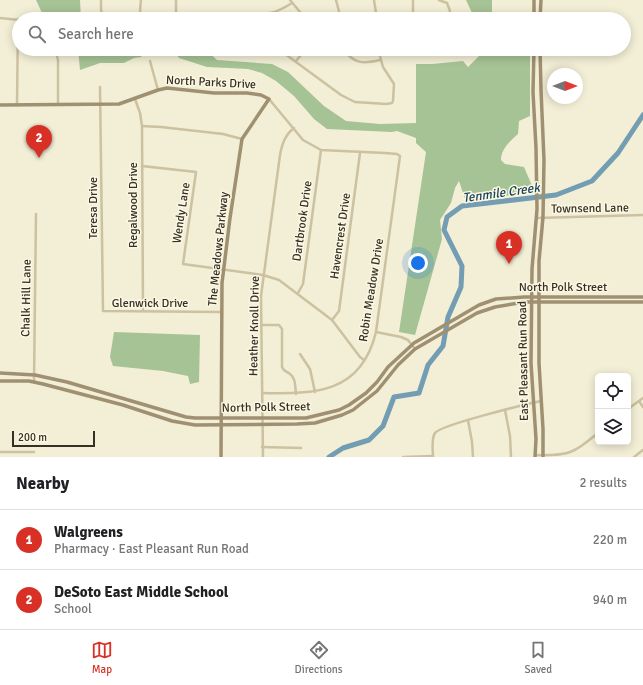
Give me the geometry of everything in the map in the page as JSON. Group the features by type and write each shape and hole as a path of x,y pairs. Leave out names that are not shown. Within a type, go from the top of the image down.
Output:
{"main road":[{"path":"534,0 534,12"},
{"path":"540,12 541,0"},
{"name":"East Pleasant Run Road","path":"534,56 533,92 537,179 537,218 531,297 531,363 534,403 535,456"},
{"name":"East Pleasant Run Road","path":"540,56 544,178 543,218 539,261 539,363 543,456"},
{"name":"North Parks Drive","path":"0,105 120,104 167,88 214,93 247,93 261,95 269,99"},
{"name":"The Meadows Parkway","path":"221,457 221,312 224,270 242,139 269,99"},
{"path":"535,127 543,127"},
{"path":"533,261 539,261"},
{"name":"North Polk Street","path":"0,374 35,375 67,382 186,417 315,417 339,410 349,405 366,393 377,382 388,367 412,344 479,305 496,299 531,297 643,297"},
{"path":"575,297 575,303"},
{"path":"635,297 635,302"},
{"name":"North Polk Street","path":"0,381 34,382 123,405 183,424 315,423 328,420 347,412 366,401 377,392 398,365 415,349 477,313 495,307 531,302 643,302"},
{"path":"531,363 539,363"},
{"path":"123,405 125,399"}],"street":[{"path":"101,0 102,12"},
{"path":"140,0 141,12"},
{"path":"176,0 176,12"},
{"path":"290,0 300,12"},
{"path":"336,0 339,12"},
{"path":"374,0 376,12"},
{"path":"413,0 413,12"},
{"path":"439,0 447,4 450,12"},
{"path":"273,12 283,9 292,3"},
{"path":"0,18 12,19"},
{"path":"17,105 18,56"},
{"path":"57,56 58,104"},
{"path":"288,56 341,95 355,102 392,103 394,96 394,84 380,60 379,56"},
{"path":"296,61 300,56"},
{"path":"351,56 362,63 380,60"},
{"path":"150,61 158,90"},
{"name":"Teresa Drive","path":"100,87 103,311"},
{"name":"Regalwood Drive","path":"135,99 140,113 142,126 143,312"},
{"name":"North Parks Drive","path":"269,99 303,140 321,150 386,153 397,154 400,156"},
{"path":"142,126 223,134 242,139"},
{"name":"Heather Knoll Drive","path":"263,457 261,296 282,144 294,128"},
{"name":"Dartbrook Drive","path":"298,293 303,284 321,150"},
{"name":"Havencrest Drive","path":"332,320 339,311 360,152"},
{"name":"Robin Meadow Drive","path":"262,393 296,394 315,392 329,388 346,379 356,371 370,351 376,332 400,156"},
{"name":"Wendy Lane","path":"142,166 196,172 183,264 224,270"},
{"name":"Chalk Hill Lane","path":"34,382 36,214"},
{"name":"Townsend Lane","path":"537,218 643,216"},
{"path":"224,270 263,275 279,280 332,320 360,357 364,360"},
{"name":"Glenwick Drive","path":"103,311 221,312"},
{"path":"261,325 279,326 282,329 282,367 284,371 292,375 294,378 296,394"},
{"path":"376,332 401,337 408,340 415,349"},
{"path":"300,354 310,369 315,392"},
{"path":"629,409 643,398"},
{"path":"402,457 433,457 433,442 437,431 468,420 541,401"},
{"path":"638,401 643,407"},
{"path":"505,410 510,436 511,457"},
{"path":"468,420 473,457"},
{"path":"535,456 563,456 575,450 595,435"},
{"path":"262,448 301,448"},
{"path":"634,457 643,450"},
{"path":"0,452 34,452"},
{"path":"13,452 13,457"}],"green space":[{"path":"36,0 80,0 81,12 42,12"},
{"path":"466,0 492,0 492,12 472,12"},
{"path":"79,56 142,56 124,63 100,63 80,70"},
{"path":"178,56 213,56 217,60 272,64 288,72 324,106 346,121 380,124 416,123 416,64 463,61 468,67 479,56 530,56 530,116 519,121 518,134 504,149 501,160 505,164 524,167 533,188 508,196 465,199 459,181 455,188 451,203 440,220 442,239 415,335 399,332 426,152 416,143 416,138 397,131 327,129 314,119 294,96 276,81 262,73 248,69 207,67 179,58"},
{"path":"114,332 200,335 199,382 190,384 188,376 163,371 113,366 110,357"}],"waterway":[{"name":"Tenmile Creek","path":"329,457 343,448 369,440 383,426 394,397 419,393 428,365 443,346 448,317 461,287 462,266 444,230 447,217 462,206 556,195 592,181 618,153 643,115"}],"place":[{"name":"DeSoto East Middle School","path":"39,158"},
{"name":"Walgreens","path":"509,264"}]}
